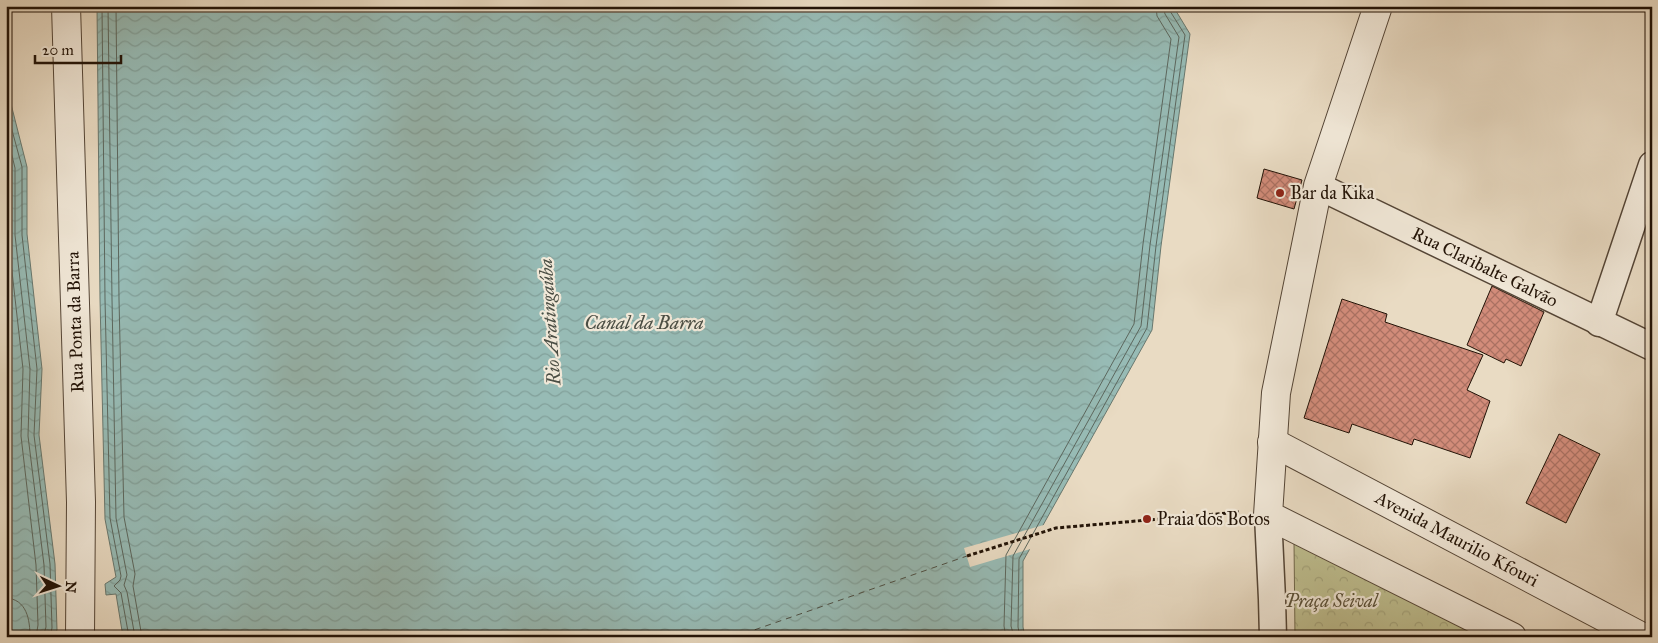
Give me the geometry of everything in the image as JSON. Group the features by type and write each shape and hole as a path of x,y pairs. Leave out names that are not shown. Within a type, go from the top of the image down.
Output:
{"street":[{"name":"Rua Ponta da Barra","path":"66,6 81,502 80,637"},
{"path":"1273,637 1268,515 1276,393 1318,186 1378,6"},
{"path":"1599,323 1652,164"},
{"name":"Rua Claribalte Galvão","path":"1318,186 1652,348"},
{"name":"Avenida Maurilio Kfouri","path":"1272,442 1642,637"},
{"path":"1268,515 1512,637"}],"path":[{"path":"967,556 1056,528 1242,512 1268,515"}],"green space":[{"name":"Praça Seival","path":"1294,542 1488,637 1295,637"}],"water":[{"name":"Canal da Barra","path":"97,6 1173,6 1190,34 1161,246 1152,330 1023,561 1023,627 1025,637 123,637 116,594 106,595 105,584 116,577 105,519 100,299"},
{"path":"6,103 11,104 27,167 27,234 42,369 39,435 55,564 57,630 54,637 12,637 6,602"}],"pier":[{"path":"1047,524 1034,548 970,567 964,548"}],"building":[{"path":"1264,169 1302,180 1294,209 1257,198"},
{"path":"1492,286 1544,312 1521,366 1506,359 1504,363 1467,345"},
{"path":"1342,299 1387,314 1385,322 1483,355 1467,390 1490,401 1470,458 1414,439 1412,445 1352,424 1349,433 1304,418"},
{"path":"1559,434 1600,454 1566,523 1526,503"}],"ferry route":[{"path":"734,637 967,556"}],"place":[{"name":"Bar da Kika","path":"1280,193"},
{"name":"Praia dos Botos","path":"1147,519"}],"water label":[{"name":"Rio Aratingaúba","path":"549,322"}]}
